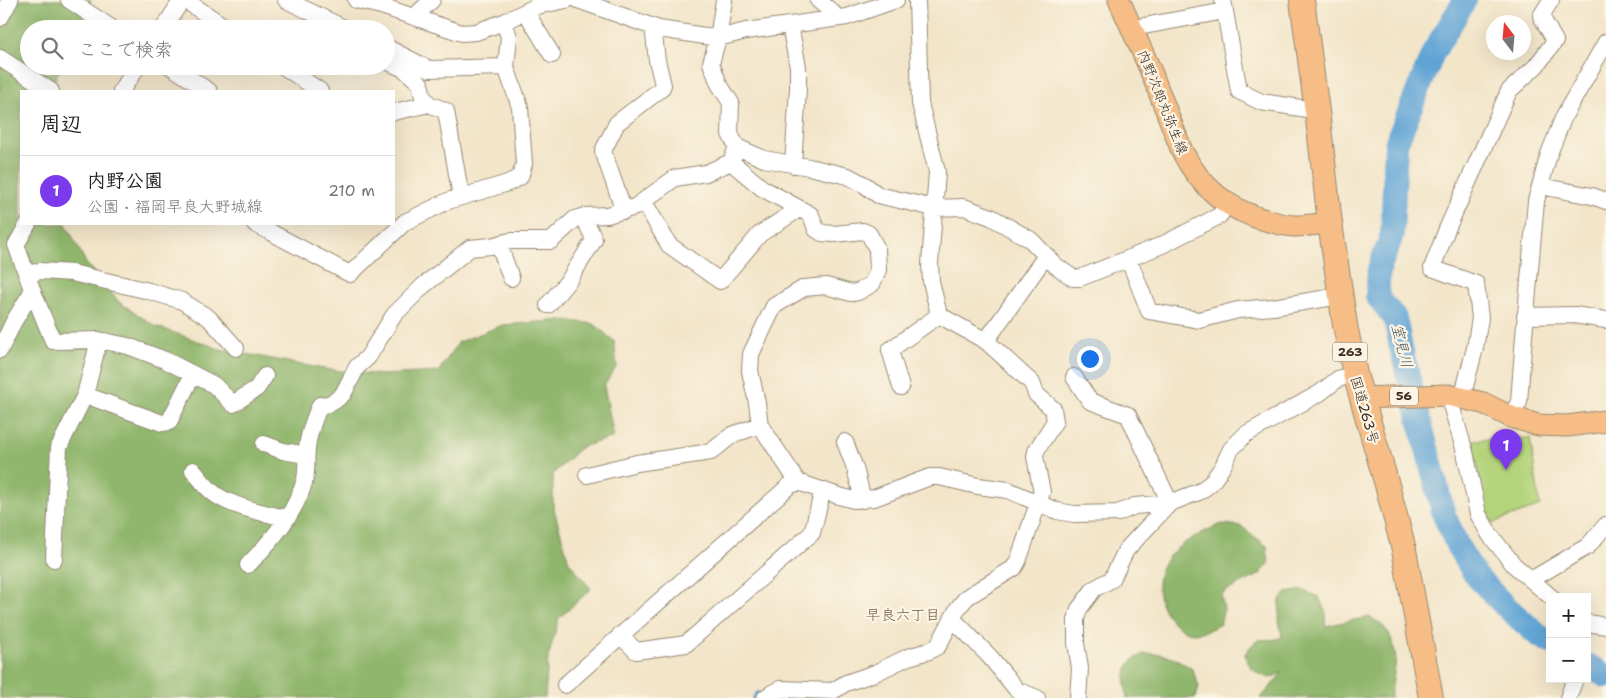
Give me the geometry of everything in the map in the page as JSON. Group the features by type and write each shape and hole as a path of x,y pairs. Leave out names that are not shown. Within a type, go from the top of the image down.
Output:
{"highway":[{"name":"国道263号","path":"1302,0 1340,296 1361,398 1404,550 1431,698"}],"main road":[{"name":"内野次郎丸弥生線","path":"1119,0 1133,28 1175,136 1188,164 1204,186 1244,213 1278,223 1293,226 1330,223"},
{"name":"56","path":"1361,398 1455,396 1483,404 1511,417 1538,425 1567,426 1606,421"}],"street":[{"path":"0,18 10,0"},
{"path":"69,0 99,20"},
{"path":"170,20 184,0 214,20"},
{"path":"286,0 326,20"},
{"path":"356,0 462,33 476,32 504,22 533,6 566,0"},
{"path":"414,17 432,0"},
{"path":"578,0 653,27 718,38 746,31 834,19 896,0"},
{"path":"724,0 718,38 711,63 719,84 731,104 730,134 734,154 762,188 811,215 816,229 822,233 863,232 869,234 877,249 878,270 872,284 858,292 851,293 826,286 804,288 774,306 751,354 750,371 760,425 798,482 854,500 863,500 874,498 930,477 939,477 978,486 1008,490 1057,511 1074,514 1118,513 1135,506 1170,503 1201,491 1212,482 1223,466 1231,449 1246,434 1320,393 1338,379 1355,374"},
{"path":"818,0 833,13 834,19"},
{"path":"765,698 772,692 780,689 833,690 846,683 875,673 908,656 929,651 938,646 966,597 1014,568 1042,492 1035,457 1036,452 1055,421 1053,409 1036,394 1032,383 986,341 939,315 931,281 930,264 937,172 920,103 917,0"},
{"path":"1547,593 1514,565 1490,535 1478,514 1455,396 1475,348 1480,318 1476,284 1432,268 1509,91 1536,66 1555,41 1541,16 1551,0"},
{"path":"533,6 552,55"},
{"path":"1133,28 1224,6 1239,91 1261,102 1307,109 1317,108"},
{"path":"399,218 508,183 520,177 524,164 520,107 506,67 509,38 504,22"},
{"path":"790,25 798,68 793,165"},
{"path":"624,211 603,150 617,124 661,89 662,85 653,27"},
{"path":"1511,417 1519,402 1536,201 1549,154 1564,116 1605,46"},
{"path":"395,52 429,69 506,67"},
{"path":"0,58 20,71"},
{"path":"395,66 404,70 420,83 422,97 429,104 446,110 461,197"},
{"path":"26,75 49,90"},
{"path":"122,90 132,75"},
{"path":"184,75 207,90"},
{"path":"296,75 319,90"},
{"path":"395,112 429,104"},
{"path":"248,565 269,543 293,507 305,479 306,455 311,429 320,405 329,404 343,394 357,368 368,357 394,315 423,286 470,248 499,245 510,241 551,241 575,219 624,211 644,202 675,178 706,173 734,154 848,176 878,195 934,208 964,207 991,217 1031,240 1055,265 1073,278 1080,278 1129,260 1162,245 1219,216 1228,204"},
{"path":"1540,186 1592,196 1606,201"},
{"path":"644,202 669,245 720,281 760,234 799,209"},
{"path":"548,305 569,280 594,240 585,216"},
{"path":"27,225 16,245 53,342 99,340 128,346 165,360 214,384 233,404 257,388 265,376"},
{"path":"256,225 350,274 393,225"},
{"path":"499,245 511,278"},
{"path":"986,341 1040,264 1048,257"},
{"path":"1129,260 1149,311 1199,320 1238,310 1273,307 1340,296"},
{"path":"28,274 40,271 72,273 140,288 182,301 209,318 236,348"},
{"path":"0,350 14,321 33,292"},
{"path":"901,387 890,350 939,315"},
{"path":"1525,316 1574,315 1606,320"},
{"path":"54,559 59,447 85,395 99,340"},
{"path":"85,395 162,424 169,422 193,374"},
{"path":"1074,377 1090,401 1128,415 1170,503"},
{"path":"587,475 636,463 711,452 732,435 760,425"},
{"path":"845,442 855,468 863,500"},
{"path":"264,444 283,451 306,455"},
{"path":"193,470 210,490 221,499 286,518"},
{"path":"565,684 789,486 798,482"},
{"path":"620,635 636,650 686,644 812,533 822,490"},
{"path":"1078,698 1080,668 1076,643 1076,620 1079,609 1094,589 1112,578 1126,550 1170,503"},
{"path":"1532,580 1588,546 1606,526"},
{"path":"953,619 990,657 1017,690 1037,698"},
{"path":"1591,627 1606,626"},
{"path":"1568,698 1574,683"}],"green space":[{"path":"0,0 91,0 81,20 20,20 20,75 57,75 50,90 20,90 20,225 67,225 86,263 119,302 155,326 220,349 324,369 382,375 438,372 459,342 503,325 563,320 594,324 614,341 617,366 604,386 614,437 581,447 553,474 553,506 569,562 591,589 559,618 548,658 545,698 0,698"},
{"path":"1530,438 1540,506 1492,523 1483,500 1473,440"},
{"path":"1222,524 1241,526 1267,546 1269,564 1259,575 1221,595 1224,609 1220,624 1200,632 1187,632 1172,620 1162,606 1158,590 1160,573 1168,558 1181,545 1197,535"},
{"path":"1302,590 1319,597 1326,613 1325,626 1369,617 1380,623 1389,633 1394,646 1396,660 1390,698 1261,698 1282,672 1271,678 1261,675 1251,667 1245,654 1259,640 1282,637 1279,620 1280,599 1287,593"},
{"path":"1144,654 1161,654 1178,660 1192,669 1199,686 1196,698 1127,698 1126,672 1128,666 1137,657"}],"waterway":[{"name":"室見川","path":"1465,0 1434,51 1396,144 1392,235 1379,269 1377,296 1395,318 1444,515 1458,547 1476,576 1504,605 1546,640"},
{"name":"室見川","path":"1591,667 1606,676"},
{"path":"754,698 758,693"}],"place":[{"name":"内野公園","path":"1506,470"}],"district":[{"name":"早良六丁目","path":"903,615"}]}
